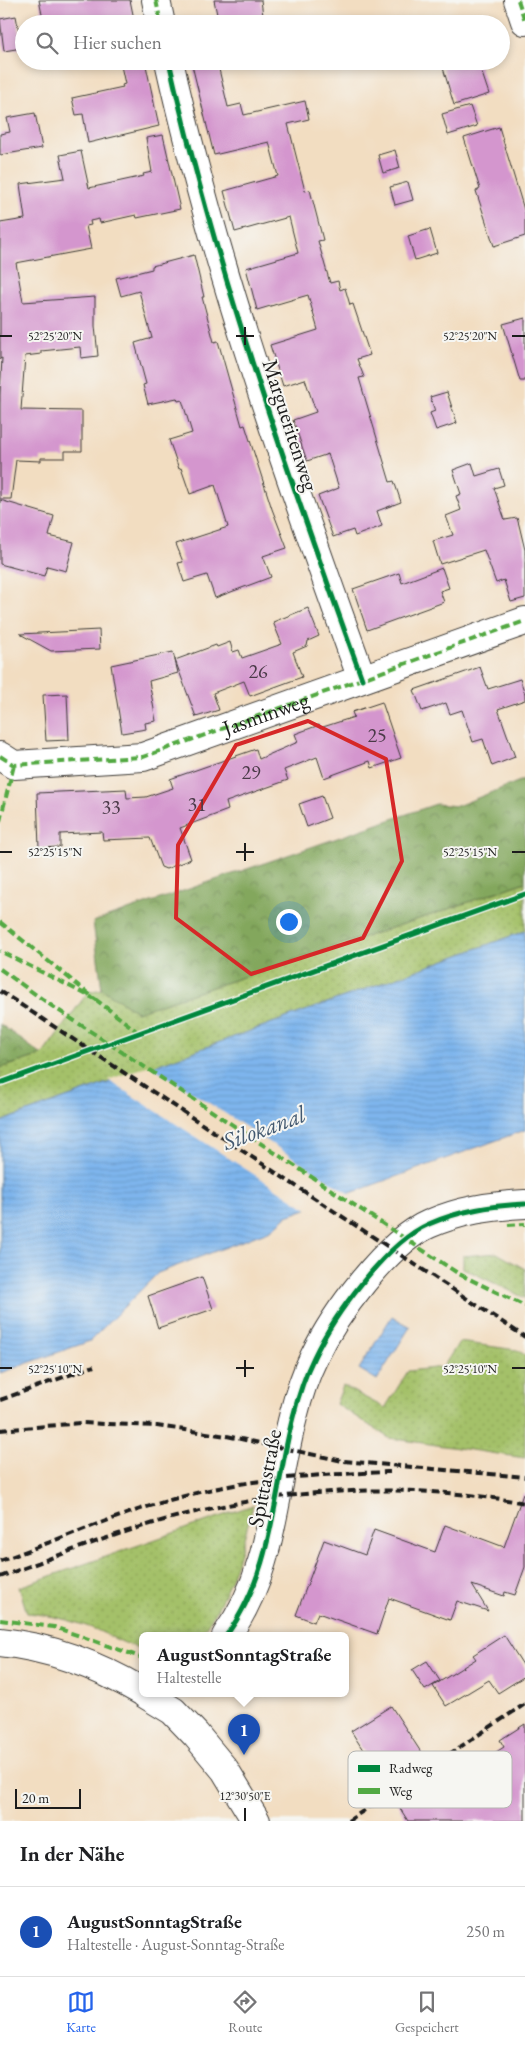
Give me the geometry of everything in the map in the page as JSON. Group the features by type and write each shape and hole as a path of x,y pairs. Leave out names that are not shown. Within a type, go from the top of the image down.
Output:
{"street":[{"path":"156,0 159,15"},
{"path":"518,0 525,21"},
{"name":"Margueritenweg","path":"171,70 214,233 256,375 309,532 362,679"},
{"name":"Jasminweg","path":"0,756 14,765 144,757 525,621"},
{"name":"Spittastraße","path":"229,1632 245,1607 258,1576 271,1534 293,1417 314,1357 338,1316 377,1267 401,1242 427,1224 479,1208 525,1204"},
{"path":"0,1642 19,1644 86,1662 139,1690"},
{"path":"160,1697 179,1702 225,1770 256,1821"}],"highlighted area":[{"path":"308,721 386,759 402,861 363,938 251,974 176,918 178,845 236,745"}],"green space":[{"path":"525,779 525,882 137,1012 102,989 93,922 436,804 457,806"},
{"path":"525,882 525,931 0,1122 0,1068 42,1055 88,992 102,989 137,1012"},
{"path":"0,1024 42,1055 0,1068"},
{"path":"497,1253 525,1269 525,1298 463,1268 463,1256"},
{"path":"459,1342 517,1350 525,1355 525,1458 389,1438 336,1404 343,1386 385,1408 408,1371 443,1367"},
{"path":"253,1505 233,1574 218,1606 202,1632 139,1632 139,1648 76,1623 27,1613 19,1587"}],"water":[{"name":"Silokanal","path":"525,931 525,1130 287,1216 271,1230 158,1273 90,1341 0,1373 0,1122"},
{"path":"392,1316 410,1327 377,1380 359,1369"}],"pier":[{"path":"150,1065 351,1195 309,1210 108,1080"}],"building":[{"path":"39,0 130,0 133,15 42,15"},
{"path":"214,0 261,0 263,15 217,15"},
{"path":"15,16 15,49 4,51 0,19"},
{"path":"122,70 147,70 159,126 88,143 83,114 76,115 72,98 123,87 122,85 125,84"},
{"path":"193,70 219,70 228,107 241,104 244,115 305,101 309,119 288,124 305,191 310,190 323,240 318,241 330,283 338,281 340,290 345,288 350,305 353,304 370,355 357,359 364,377 359,378 390,482 394,481 401,502 377,511 382,526 355,536 353,530 333,537 318,496 339,488 328,454 307,461 293,420 316,412 305,379 283,386 270,345 318,330 308,295 257,310 246,268 298,253 289,217 235,232 224,191 278,176 269,142 214,155"},
{"path":"444,70 481,70 489,94 454,105"},
{"path":"470,106 477,126 448,135 442,114"},
{"path":"35,113 42,148 0,155 0,134 10,132 7,118"},
{"path":"499,127 525,213 525,236 494,246 476,191 480,189 464,138"},
{"path":"163,135 180,209 137,218 136,215 100,223 99,219 90,221 91,225 86,226 91,249 16,263 23,302 95,297 98,356 81,358 80,347 41,351 41,354 25,356 21,410 82,411 82,451 65,451 65,458 41,458 41,461 16,460 11,499 0,499 2,358 0,359 0,223 25,219 20,184 65,178 60,155 81,151 89,188 144,176 143,174 152,172 146,138"},
{"path":"395,150 400,168 383,173 378,155"},
{"path":"408,182 413,200 395,205 390,187"},
{"path":"430,229 437,253 415,260 408,236"},
{"path":"194,255 204,297 202,297 214,342 218,341 242,426 245,425 272,509 287,548 263,556 271,577 215,598 207,575 184,582 178,563 183,562 176,544 228,527 215,485 190,494 181,468 179,469 169,440 192,433 182,400 178,401 177,398 148,404 143,385 146,384 135,343 152,338 139,291 121,296 116,278 152,269 152,266"},
{"path":"525,318 525,381 520,381 503,324"},
{"path":"447,392 457,423 436,430 430,413 435,411 430,397"},
{"path":"472,463 476,476 499,469 504,485 494,488 505,520 517,518 525,550 525,598 511,602 504,580 496,583 484,550 440,564 433,541 453,535 446,516 461,510 456,496 461,494 453,470"},
{"path":"0,500 54,516 49,536 74,542 66,571 47,566 44,576 0,564"},
{"path":"442,568 449,588 440,591 444,602 367,630 353,589 399,573 402,583"},
{"path":"308,608 319,636 308,641 307,646 293,652 302,677 250,696 244,681 213,693 219,710 196,717 175,660 216,645 217,647 230,642 233,652 239,650 242,658 282,644 273,622"},
{"path":"99,630 100,649 51,651 20,634"},
{"path":"173,652 178,673 149,681 156,721 145,723 146,729 122,733 111,665"},
{"path":"480,667 488,689 520,679 525,694 525,700 498,709 515,757 492,766 483,739 473,742 462,710 450,714 446,703 422,711 414,690"},
{"path":"67,694 69,740 46,741 43,695"},
{"path":"382,702 401,758 372,768 370,761 324,778 317,757 284,770 288,780 226,802 228,810 180,828 191,859 166,869 161,867 150,838 103,840 102,832 60,834 60,847 39,848 37,793 126,789 127,798 146,797 173,788 170,779 256,749 259,759 298,742 295,734 319,725 320,728 354,717 352,712"},
{"path":"322,796 330,818 307,827 299,804"},
{"path":"202,1277 213,1309 158,1328 148,1296"},
{"path":"523,1494 525,1494 525,1567 515,1595 505,1592 504,1596 472,1585 488,1611 457,1601 450,1620 389,1598 377,1634 318,1613 314,1622 296,1615 324,1540 365,1555 374,1530 435,1552 445,1525 504,1547"},
{"path":"504,1635 525,1668 525,1676 498,1693 489,1680 446,1706 433,1686 476,1659 473,1655"},
{"path":"427,1661 440,1681 425,1690 412,1670"},
{"path":"391,1706 420,1751 364,1751 351,1731"},
{"path":"525,1724 525,1821 408,1821 400,1808 512,1808 512,1751 498,1751 504,1747 500,1740"}],"railway":[{"path":"0,991 525,1337"},
{"path":"0,1400 94,1366"},
{"path":"0,1430 81,1423 157,1426 227,1436 343,1461 525,1477"},
{"path":"0,1561 129,1513 209,1490 276,1479 390,1472"},
{"path":"0,1577 163,1520 228,1505 270,1498 313,1493 398,1491 441,1492 525,1503"},
{"path":"454,1751 525,1704"},
{"path":"348,1821 368,1808"}],"marked path":[{"path":"156,0 159,15"},
{"path":"518,0 525,21"},
{"path":"0,756 14,765 143,757 525,621"},
{"path":"0,821 14,765"},
{"path":"0,922 95,999 0,951"},
{"path":"0,969 52,1006 459,1274 525,1306"},
{"path":"95,999 138,1032"},
{"path":"508,1225 525,1224"},
{"path":"0,1620 54,1627 139,1657"}],"cycle path":[{"path":"171,70 188,140 231,296 281,450 362,679"},
{"path":"0,1083 525,894"},
{"path":"229,1632 242,1611 254,1585 263,1558 286,1446 299,1394 311,1364 334,1321 379,1263 413,1233 429,1224 453,1215 500,1206 525,1204"}],"place":[{"name":"AugustSonntagStraße","path":"244,1755"}]}
